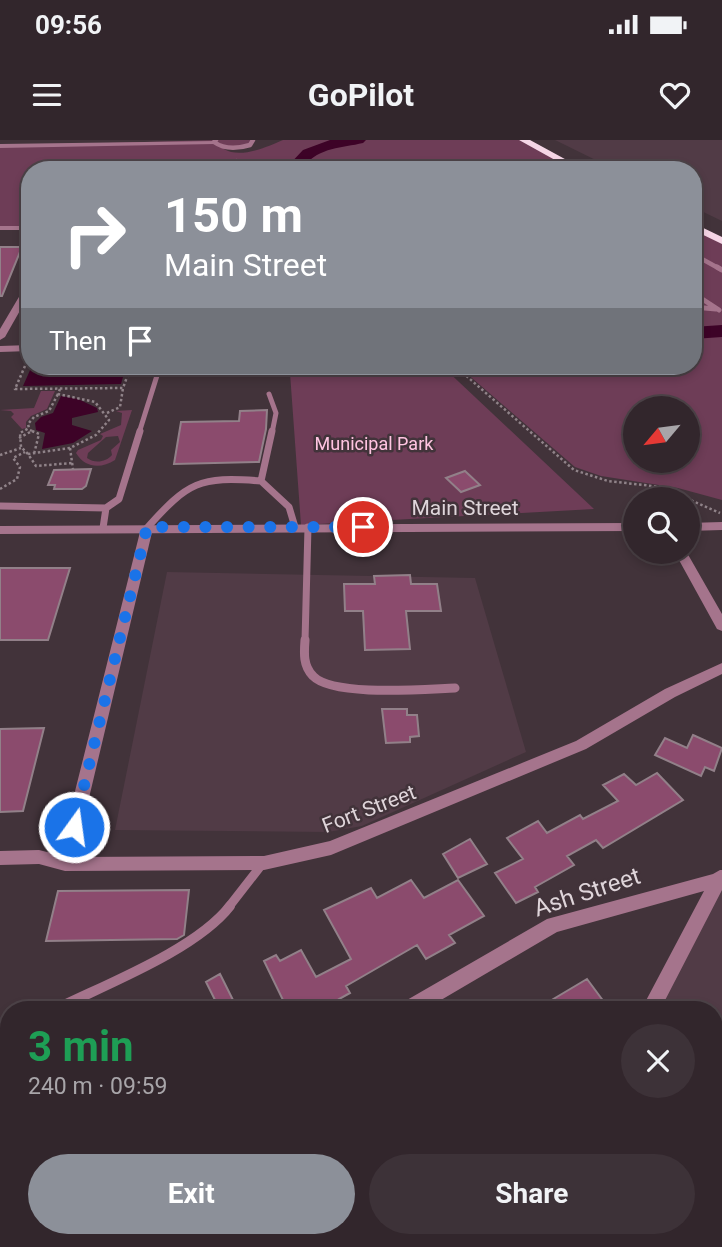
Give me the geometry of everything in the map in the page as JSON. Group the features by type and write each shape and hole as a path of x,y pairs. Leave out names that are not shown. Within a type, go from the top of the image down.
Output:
{"highway":[{"path":"523,140 564,161"},
{"path":"702,231 722,241"}],"street":[{"path":"0,146 215,141"},
{"path":"0,228 21,228"},
{"path":"0,337 21,301"},
{"path":"0,349 21,348"},
{"path":"700,527 722,526"},
{"path":"65,864 147,527"},
{"name":"Main Street","path":"0,530 147,527 623,527"},
{"path":"687,564 722,626"},
{"name":"Fort Street","path":"0,858 39,857 65,864 264,863 331,848 581,745 670,693 722,668"},
{"path":"655,1001 720,876"},
{"name":"Ash Street","path":"422,1001 553,925 720,876"}],"lane":[{"path":"215,141 219,146 233,148 250,145 253,140"},
{"path":"702,259 722,270"},
{"path":"702,298 721,310"},
{"path":"702,308 721,310"},
{"path":"0,506 106,508 119,499 157,375"},
{"path":"261,481 276,413 269,394"},
{"path":"147,527 177,493 198,481 221,477 261,481 289,508 302,527 304,659 310,674 322,683 345,688 455,688"},
{"path":"103,528 106,508"},
{"path":"72,1001 177,948 220,917 264,863"}],"path":[{"path":"21,375 15,389 123,387"},
{"path":"107,413 120,407 128,375"},
{"path":"465,375 575,471 608,481 670,490 722,514"},
{"path":"30,430 29,421 49,411 60,388"},
{"path":"0,455 13,451 34,454 70,449 96,435 109,420 107,413 93,400 58,394"},
{"path":"34,454 39,434 30,430 20,433 19,438 25,451 36,466 72,463"},
{"path":"70,449 73,470"},
{"path":"0,489 17,479 20,467 13,458 25,451"}],"shaded area":[{"path":"555,140 722,140 722,221 702,211 702,161 598,161"},
{"path":"28,375 124,375 121,384 23,386"},
{"path":"61,396 78,399 97,408 98,412 72,418 72,425 92,431 73,443 42,449 45,433 36,430 35,423 41,417 53,413"},
{"path":"167,572 475,578 526,752 362,826 328,832 115,830"},
{"path":"722,871 722,1001 660,1001"}],"green space":[{"path":"253,140 252,143 224,149 238,153 254,151 283,140 523,140 564,161 21,161 21,227 0,228 0,146"},
{"path":"702,231 722,241 722,500 700,494 700,487 672,487 601,476 575,467 468,375 702,375"},
{"name":"Municipal Park","path":"290,375 452,375 594,509 301,525"},
{"path":"41,391 55,391 47,409 31,416 26,422 26,428 22,429 11,417 14,414 11,411 0,410 34,408"},
{"path":"132,410 115,460 99,466 84,462 76,453 78,450 101,440 103,436 100,434 121,425 122,413 116,411","holes":["118,436 120,442 111,450 112,455 107,459 97,462 87,458 88,453 106,437"]}],"building":[{"path":"0,247 21,247 2,296"},
{"path":"267,410 259,462 174,464 181,422 239,421 240,411"},
{"path":"91,469 86,486 82,489 54,489 55,485 48,485 54,470"},
{"path":"465,471 480,485 461,492 446,478"},
{"path":"0,568 70,568 48,640 0,640"},
{"path":"410,575 411,584 437,584 441,611 406,611 410,649 365,650 363,611 345,611 344,584 375,584 374,576"},
{"path":"382,709 407,709 407,715 417,715 419,736 410,737 410,742 386,743"},
{"path":"44,728 23,811 0,812 0,729"},
{"path":"693,735 722,748 714,771 705,767 701,776 655,755 665,738 687,748"},
{"path":"657,773 683,800 603,848 596,840 567,856 574,865 535,887 538,892 516,903 495,873 523,859 507,838 538,821 547,833 580,815 583,819 618,801 603,785 624,774 636,785"},
{"path":"470,839 487,864 458,878 443,854"},
{"path":"411,880 424,898 458,880 484,916 449,935 455,943 426,959 417,945 346,986 350,993 339,999 340,1001 281,1001 283,1000 264,961 276,955 280,961 301,950 316,977 351,959 324,910 371,888 377,898"},
{"path":"189,890 184,935 177,939 46,941 58,891"},
{"path":"220,974 234,1001 216,1001 206,982"},
{"path":"587,979 603,1001 550,1001"}],"waterway":[{"path":"300,161 316,149 358,140"},
{"path":"702,332 722,331"}],"route":[{"path":"74,827 147,527 363,527"}]}
